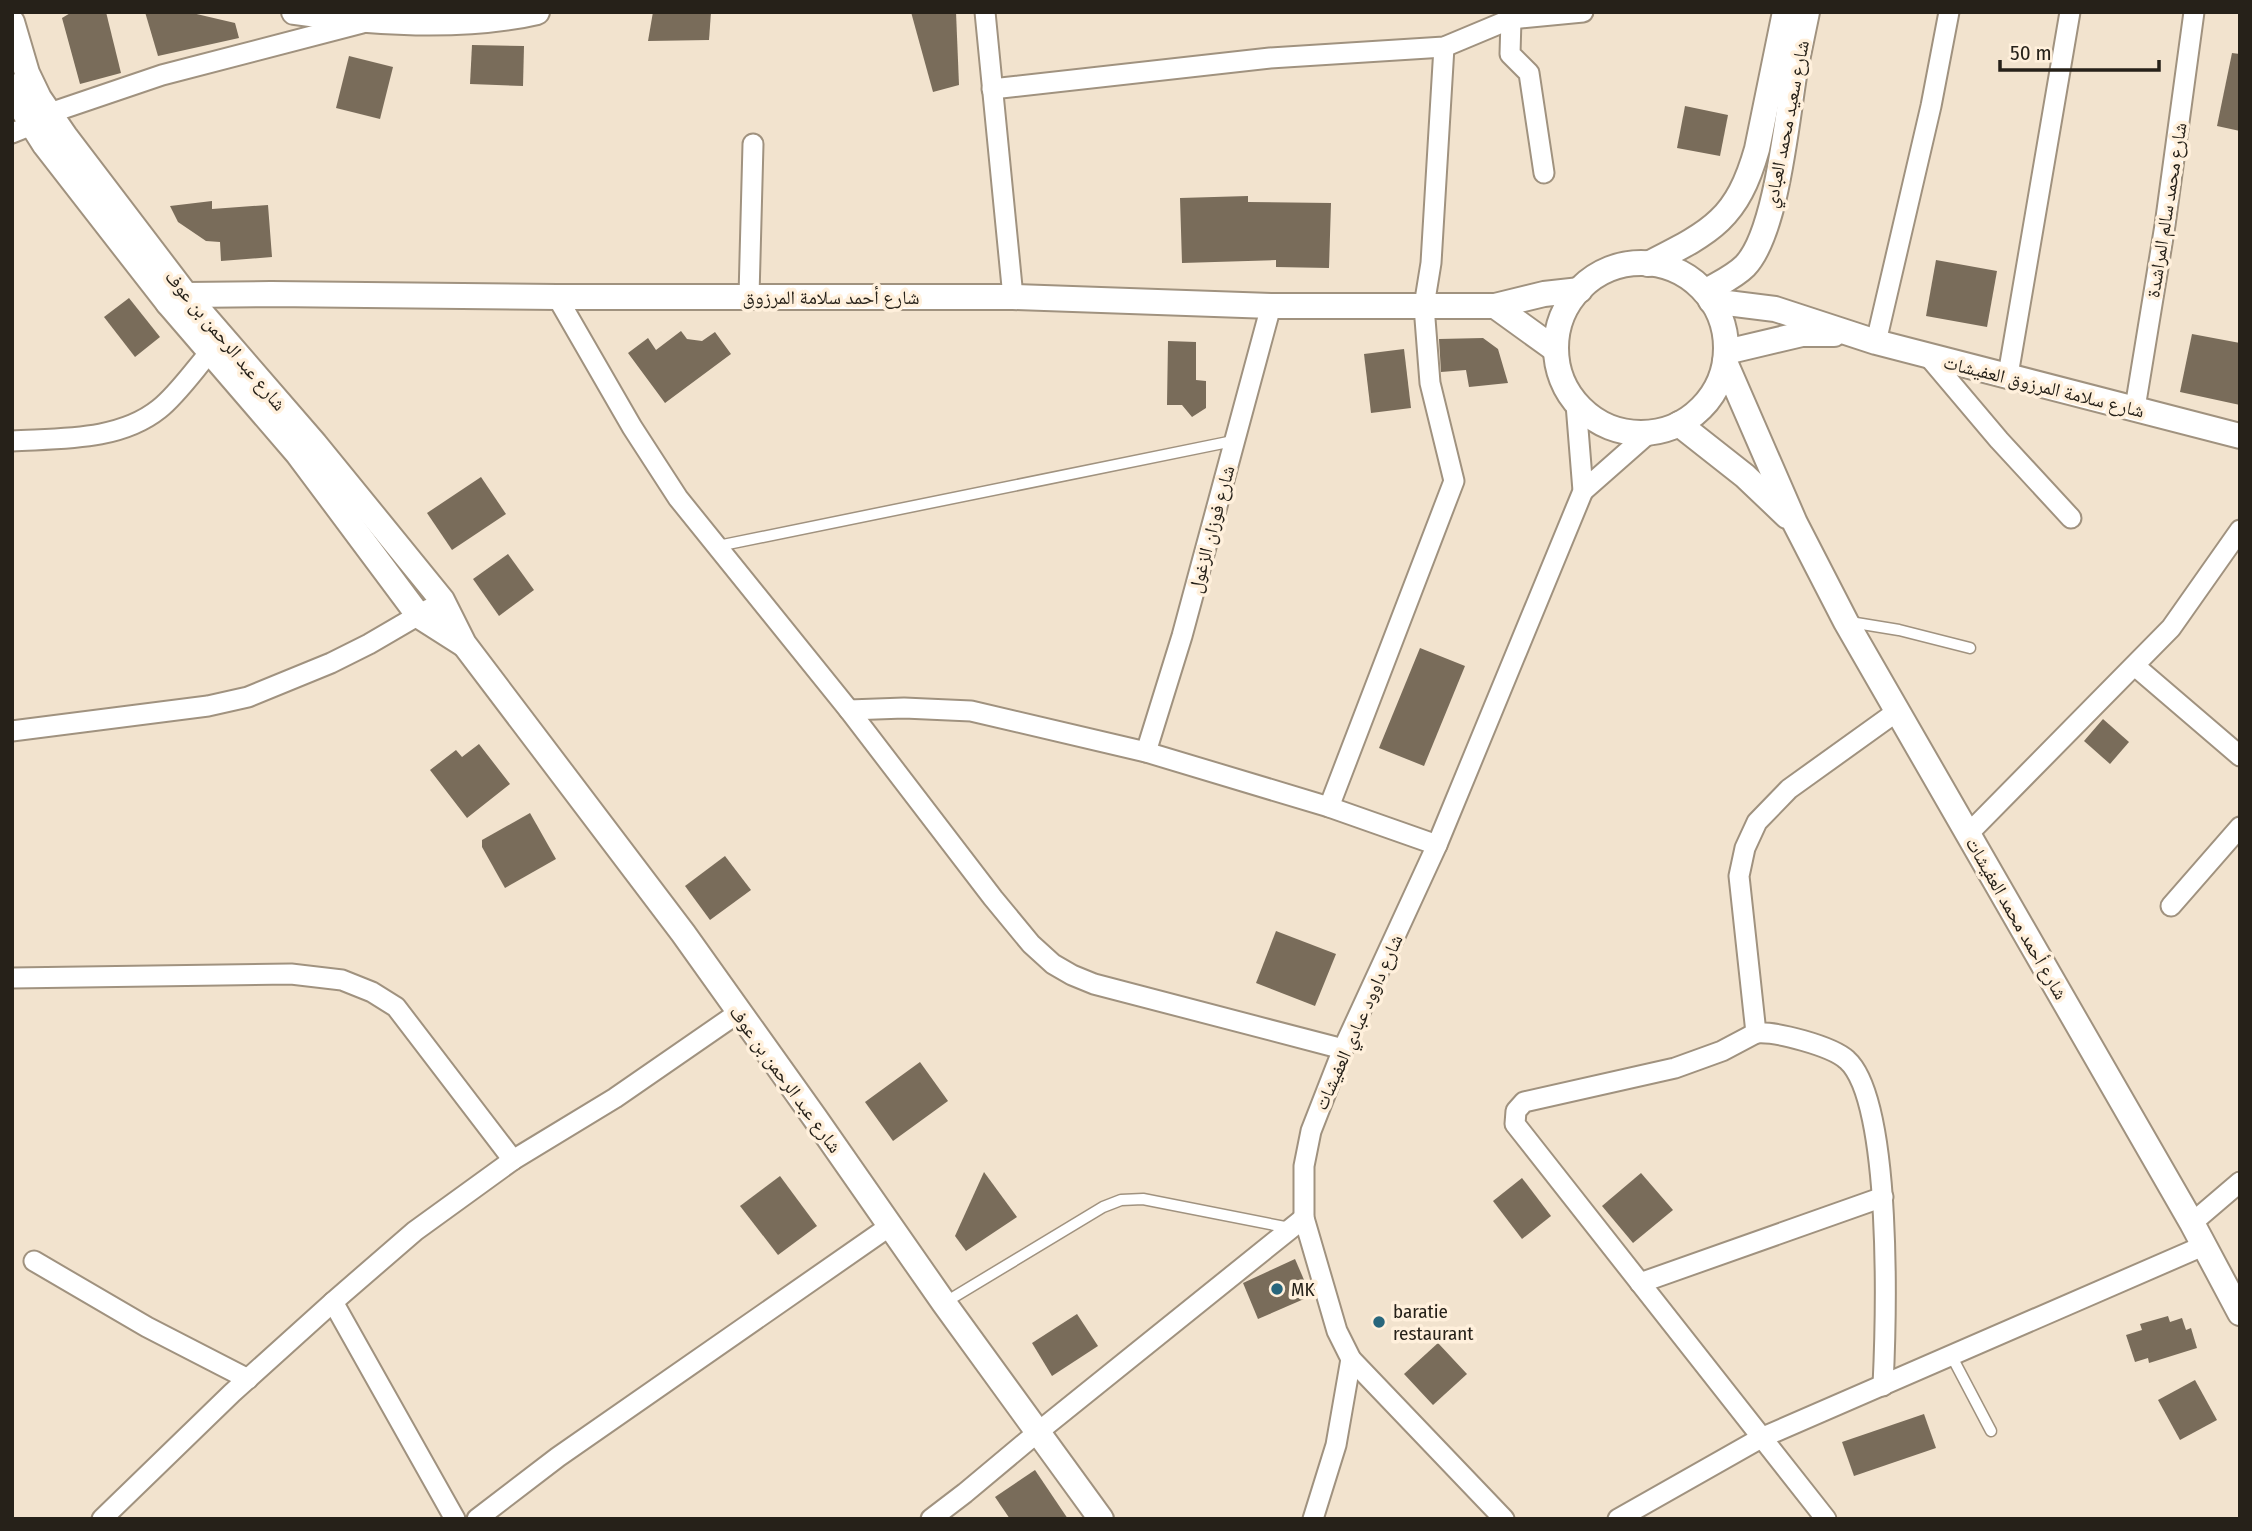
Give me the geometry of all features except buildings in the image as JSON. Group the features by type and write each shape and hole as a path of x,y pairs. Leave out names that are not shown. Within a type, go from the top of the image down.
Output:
{"street":[{"path":"295,12 369,21 488,19 537,12"},
{"path":"985,12 1013,297"},
{"path":"992,89 1270,58 1444,47 1511,19 1583,12"},
{"name":"شارع سعيد محمد العبادي","path":"1648,264 1698,239 1724,216 1738,199 1757,149 1785,12"},
{"name":"شارع سعيد محمد العبادي","path":"1708,296 1746,265 1767,221 1776,189 1807,12"},
{"path":"1876,342 1931,106 1949,12"},
{"path":"2008,375 2070,12"},
{"name":"شارع محمد سالم المراشدة","path":"2135,408 2165,225 2194,12"},
{"path":"1511,19 1510,54 1529,73 1544,173"},
{"path":"31,124 162,75 369,21"},
{"name":"شارع عبد الرحمن بن عوف","path":"12,22 27,73 39,98 31,124"},
{"path":"1329,807 1454,481 1430,383 1424,306 1431,262 1444,47"},
{"name":"شارع عبد الرحمن بن عوف","path":"12,86 31,124 177,299 315,444 442,600 464,644 683,933 944,1303 1101,1519"},
{"path":"749,296 753,144"},
{"path":"1629,264 1648,264 1679,272 1708,296 1720,317 1725,334 1726,357 1721,377 1704,404 1679,424 1650,432 1632,432 1600,422 1577,404 1564,384 1558,368 1557,337 1564,311 1580,289 1594,277 1629,264"},
{"name":"شارع أحمد سلامة المرزوق","path":"177,299 285,294 1013,297 1270,306 1496,306 1544,294 1580,289"},
{"name":"شارع سلامة المرزوق العفيشات","path":"1708,296 1775,309 1876,342 2240,436"},
{"path":"557,297 678,498 849,710 1031,944 1053,964 1094,984 1343,1048"},
{"name":"شارع عبد الرحمن بن عوف","path":"177,299 210,352 298,454 419,615 464,644"},
{"name":"شارع فوزان الزغول","path":"1146,752 1182,636 1270,306"},
{"path":"1496,306 1556,350"},
{"name":"شارع سلامة المرزوق العفيشات","path":"1726,357 1802,334 1848,334"},
{"path":"12,441 77,438 112,432 137,423 160,409 210,352"},
{"path":"1928,356 1999,440 2071,518"},
{"name":"شارع أحمد محمد العفيشات","path":"1726,357 1796,523 1846,621 2192,1223 2240,1313"},
{"name":"شارع داوود عبادي العفيشات","path":"1577,404 1583,491"},
{"name":"شارع أحمد محمد العفيشات","path":"1679,424 1745,476 1796,523"},
{"name":"شارع داوود عبادي العفيشات","path":"1504,1519 1351,1359 1337,1331 1298,1223 1304,1166 1311,1131 1343,1048 1437,845 1583,491 1650,432"},
{"path":"1969,832 2171,628 2240,530"},
{"path":"12,731 208,706 248,696 331,663 442,600"},
{"path":"2134,666 2240,756"},
{"path":"849,710 904,708 971,711 1146,752 1329,807 1437,845"},
{"path":"1756,1032 1740,876 1745,848 1757,822 1789,789 1899,710"},
{"path":"2171,906 2240,827"},
{"path":"12,978 291,974 342,980 372,992 396,1007 513,1160"},
{"path":"107,1517 248,1379 415,1231 513,1160 615,1098 738,1013"},
{"path":"1826,1519 1522,1134 1515,1124 1516,1111 1524,1102 1536,1098 1675,1068 1705,1058 1756,1032 1768,1031 1812,1043 1847,1059 1856,1072 1866,1097 1875,1133 1883,1197 1886,1322 1883,1386"},
{"path":"2192,1223 2240,1182"},
{"path":"1640,1283 1883,1197"},
{"path":"931,1519 1298,1223"},
{"path":"477,1519 558,1457 890,1226"},
{"path":"1618,1519 1761,1438 2203,1246"},
{"path":"34,1261 147,1327 248,1379"},
{"path":"333,1302 455,1519"},
{"path":"1313,1519 1336,1445 1351,1359"}],"lane":[{"path":"717,547 1233,441"},
{"path":"1846,621 1899,630 1970,648"},
{"path":"944,1303 1103,1207 1121,1200 1143,1199 1298,1223"},
{"path":"1951,1355 1991,1431"}],"place":[{"name":"MK","path":"1277,1289"},
{"name":"baratie restaurant","path":"1379,1322"}]}
